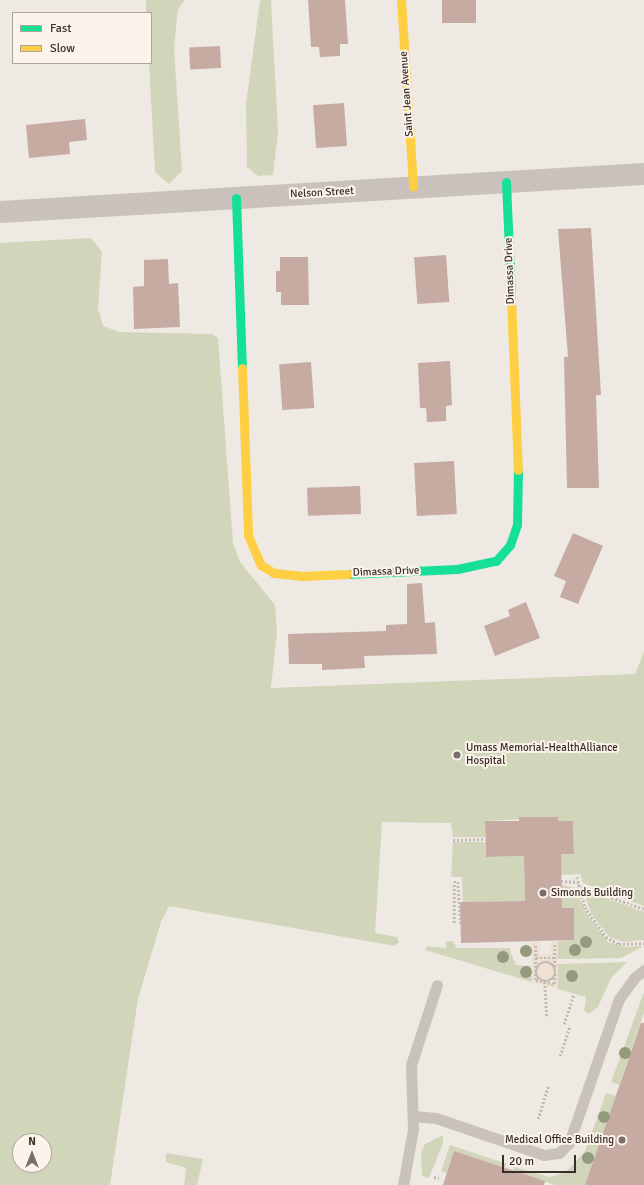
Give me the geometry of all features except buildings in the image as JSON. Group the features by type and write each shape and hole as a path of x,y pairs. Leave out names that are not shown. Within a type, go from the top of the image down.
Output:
{"street":[{"name":"Saint Jean Avenue","path":"401,0 413,187"},
{"name":"Nelson Street","path":"0,212 644,174"},
{"name":"Dimassa Drive","path":"236,198 248,535 261,565 274,573 301,576 456,569 496,561 510,545 517,525 519,504 506,182"}],"lane":[{"path":"413,1116 436,1118 544,1155 559,1153 569,1143 619,999 634,978 644,970"},
{"path":"403,1185 413,1116 411,1065 437,985"}],"path":[{"path":"452,840 485,840"},
{"path":"578,877 578,883 585,907 606,936 619,944 644,943"},
{"path":"561,881 578,883 644,909"},
{"path":"454,922 454,882 458,882 461,924"},
{"path":"555,945 555,972"},
{"path":"536,946 536,972 544,981 547,1018"},
{"path":"536,958 546,956 555,958"},
{"path":"546,956 546,962 555,972"},
{"path":"536,972 540,964 546,962"},
{"path":"544,981 555,972"},
{"path":"564,1024 574,994"},
{"path":"560,1056 570,1026"},
{"path":"538,1119 548,1086"},
{"path":"434,1176 439,1178"}],"green space":[{"path":"146,0 185,0 178,9 174,48 182,171 169,184 155,172 149,64 152,64 152,12 146,12"},
{"path":"260,0 271,0 278,132 273,175 258,176 247,167 246,104"},
{"path":"91,238 102,252 98,308 103,326 120,332 212,334 218,338 233,543 240,562 275,605 277,632 271,688 635,674 644,652 644,906 583,883 580,874 561,875 561,854 574,853 573,821 558,821 558,817 485,821 485,837 453,837 451,823 382,822 375,933 397,937 399,942 395,946 169,906 161,922 138,999 110,1185 0,1185 0,243"},
{"path":"453,842 485,842 486,857 524,856 525,901 463,902 462,877 451,877"},
{"path":"561,885 576,888 584,909 608,942 624,947 644,946 621,958 558,959 558,941 574,940 574,909 562,908"},
{"path":"582,889 644,912 644,940 624,942 609,937 591,913"},
{"path":"446,941 453,941 457,948 509,948 516,965 531,966 532,982 425,950 427,946 446,948"},
{"path":"627,962 611,978 598,1007 589,1014 584,1011 586,997 558,989 558,964"},
{"path":"644,992 644,1013 619,1085 611,1082"},
{"path":"606,1093 616,1096 585,1185 555,1185 513,1171 514,1167 550,1177 566,1172 585,1151"},
{"path":"443,1135 443,1143 429,1178 422,1176 421,1152 425,1144"},
{"path":"450,1145 507,1164 505,1168 454,1151 447,1173 441,1171"},
{"path":"166,1153 203,1159 197,1185 184,1185 186,1168 166,1162"}],"shaded area":[{"path":"551,941 558,941 558,989 532,982 531,942 540,942 540,954 551,954"}],"traffic: fast":[{"path":"506,182 511,298"},
{"path":"236,198 242,368"},
{"path":"348,574 457,569 496,561 510,545 517,525 518,470"}],"traffic: slow":[{"path":"401,0 413,187"},
{"path":"511,298 518,470"},
{"path":"242,368 248,535 261,565 274,573 301,576 348,574"}],"place":[{"name":"Umass Memorial-HealthAlliance Hospital","path":"457,755"},
{"name":"Simonds Building","path":"543,893"},
{"name":"Medical Office Building","path":"622,1140"}]}
